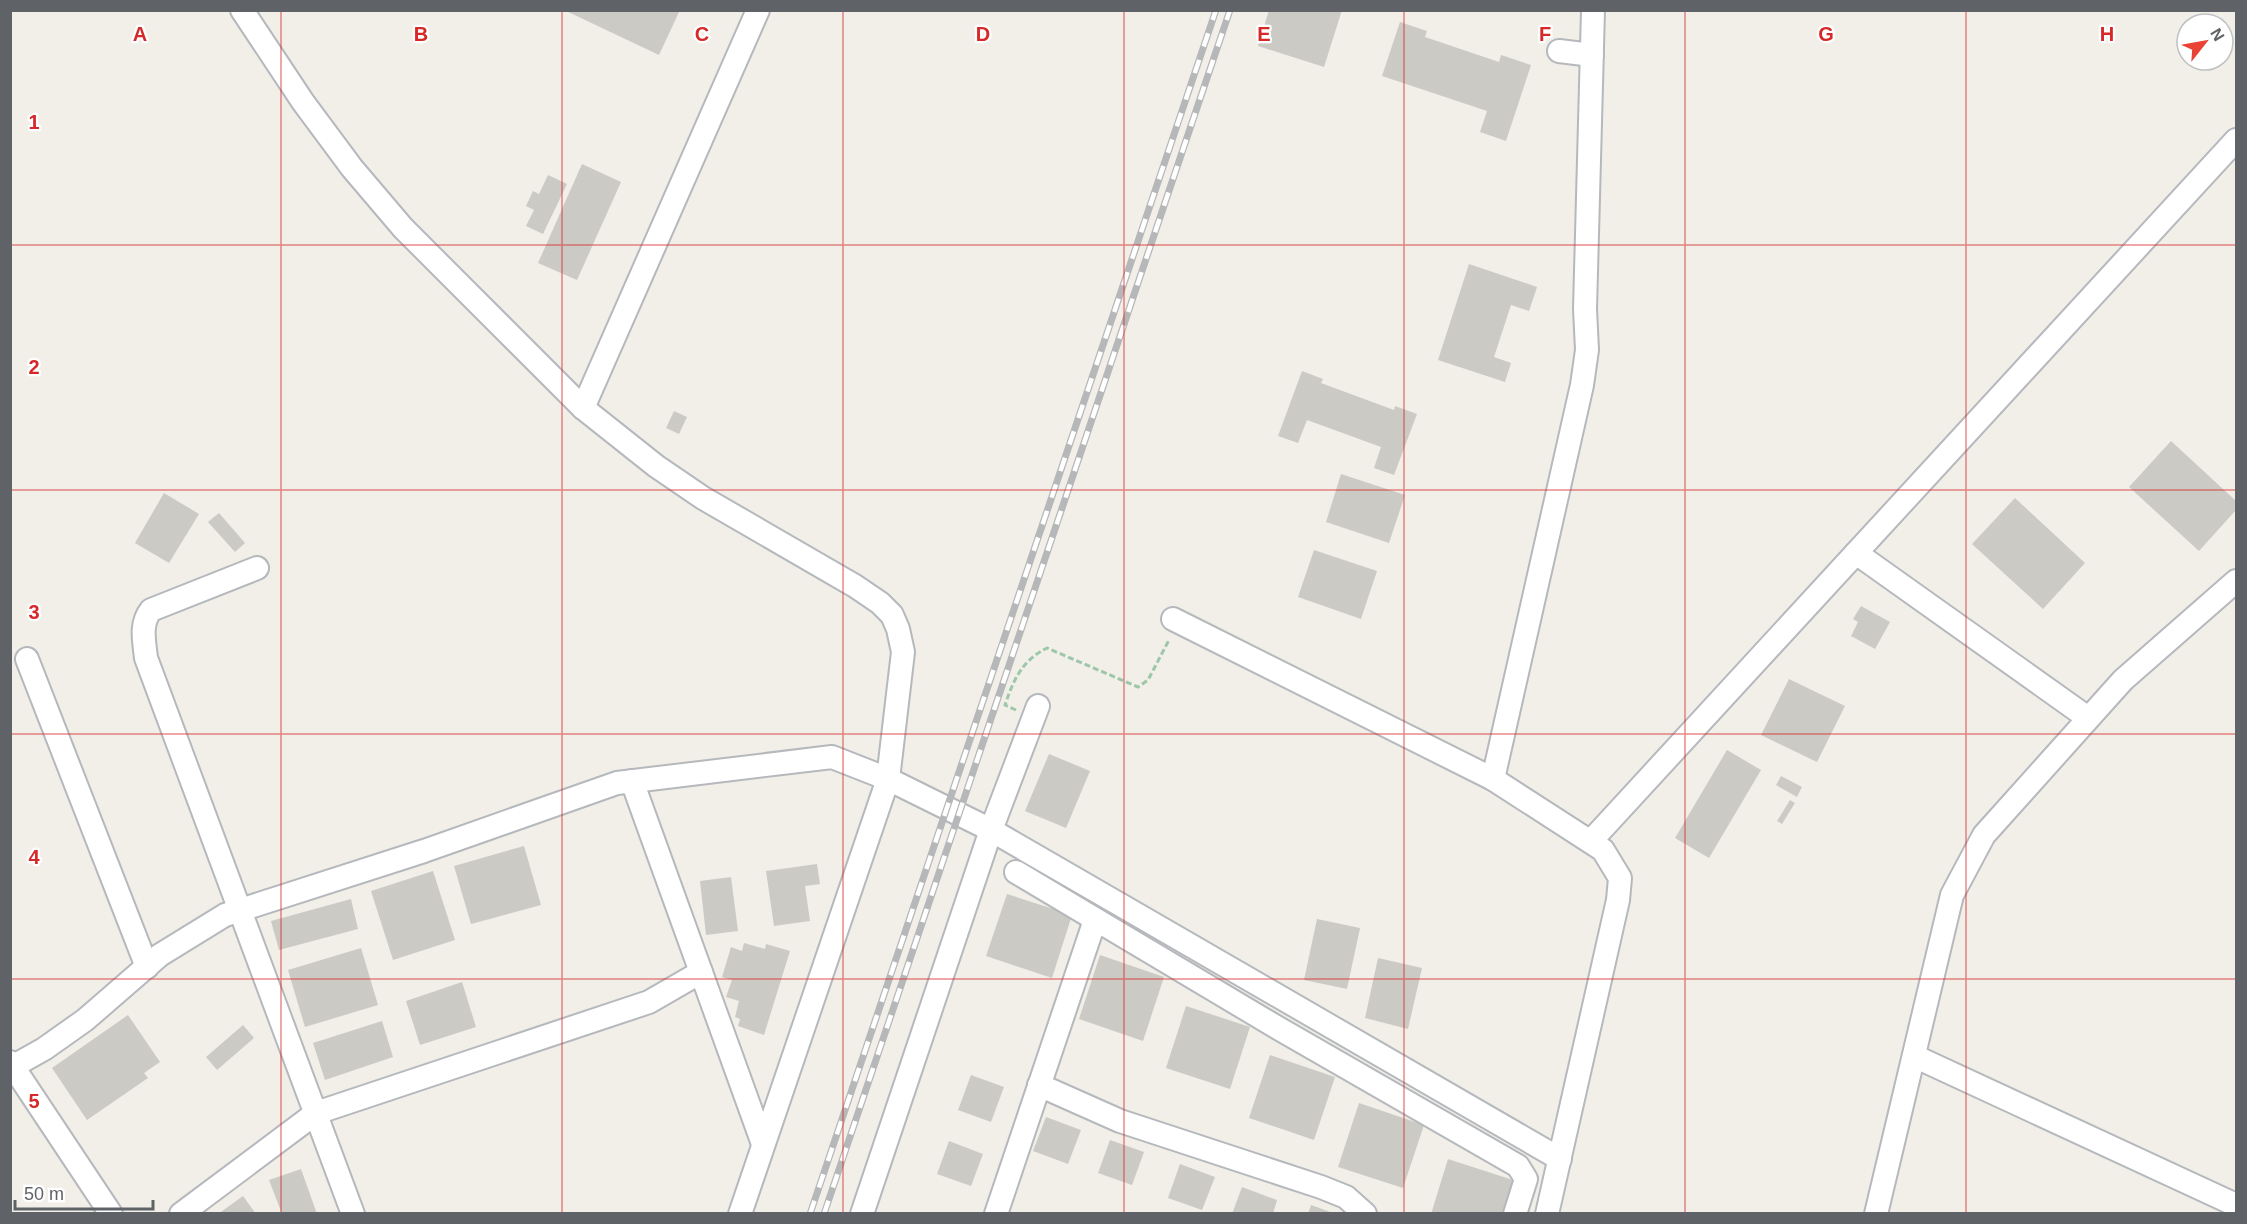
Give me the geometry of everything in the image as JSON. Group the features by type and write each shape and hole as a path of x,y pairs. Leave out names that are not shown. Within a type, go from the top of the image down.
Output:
{"street":[{"path":"242,10 317,121 403,228 458,286 583,408 656,466 703,498 855,586 892,615 898,629 903,652 888,779 740,1214"},
{"path":"583,408 758,10"},
{"path":"1493,778 1582,385 1587,350 1585,309 1593,10"},
{"path":"1559,51 1592,55"},
{"path":"1591,841 2236,140"},
{"path":"1856,553 2088,718"},
{"path":"257,568 152,610 145,618 143,632 146,658 353,1214"},
{"path":"1876,1214 1952,895 1965,866 1984,836 2122,680 2236,581"},
{"path":"1172,627 1493,778 1603,850 1620,878 1618,900 1547,1214"},
{"path":"27,659 147,967"},
{"path":"862,1214 991,830 1036,712"},
{"path":"111,1214 11,1066 44,1049 86,1020 160,955 225,915 424,851 617,783 832,757 888,779 991,830 1560,1159"},
{"path":"632,781 763,1144"},
{"path":"1016,872 1518,1166 1526,1179 1515,1214"},
{"path":"996,1214 1095,920"},
{"path":"181,1214 316,1113 649,1002 701,972"},
{"path":"1913,1060 2236,1205"},
{"path":"1038,1086 1120,1121 1321,1187 1346,1197 1365,1214"}],"path":[{"path":"1036,712 1005,705 1013,681 1021,668 1031,658 1047,648 1138,687 1143,685 1150,676 1172,627"}],"building":[{"path":"564,10 680,10 659,55"},
{"path":"1269,10 1342,10 1324,67 1258,46"},
{"path":"1400,22 1427,31 1425,37 1499,62 1501,55 1531,65 1506,141 1480,132 1487,111 1382,76"},
{"path":"582,164 621,182 577,280 538,263"},
{"path":"548,175 567,184 543,234 526,226 534,210 526,206 533,191 539,194"},
{"path":"1469,264 1537,287 1529,311 1511,305 1494,357 1511,363 1505,382 1438,360"},
{"path":"1302,371 1323,379 1321,383 1394,410 1395,406 1417,414 1394,475 1374,468 1381,447 1307,420 1298,443 1278,436"},
{"path":"674,411 687,417 679,434 666,428"},
{"path":"2171,441 2236,501 2236,510 2199,551 2129,487"},
{"path":"1341,474 1405,495 1389,543 1326,522"},
{"path":"164,493 199,514 169,563 135,543"},
{"path":"2015,498 2085,563 2043,609 1972,544"},
{"path":"219,513 245,543 235,552 208,522"},
{"path":"1314,550 1377,571 1361,619 1298,597"},
{"path":"1861,606 1890,622 1875,649 1851,636 1858,622 1853,619"},
{"path":"1789,679 1845,706 1817,762 1761,735"},
{"path":"1727,750 1761,770 1709,858 1675,838"},
{"path":"1049,754 1090,771 1066,828 1025,811"},
{"path":"1781,776 1802,787 1797,797 1776,785"},
{"path":"1790,800 1795,803 1782,824 1777,821"},
{"path":"524,846 541,905 471,924 454,866"},
{"path":"817,864 820,884 805,886 810,921 774,926 766,871"},
{"path":"433,871 455,940 393,960 371,891"},
{"path":"731,877 738,931 706,935 700,881"},
{"path":"1007,894 1072,915 1052,978 986,956"},
{"path":"351,899 358,929 279,950 271,921"},
{"path":"1317,919 1360,928 1347,989 1304,980"},
{"path":"744,943 765,949 766,944 790,951 764,1035 738,1026 740,1019 735,1017 739,1001 726,997 732,980 722,977 731,947 742,951"},
{"path":"361,948 378,1005 305,1027 288,970"},
{"path":"1100,955 1164,977 1143,1041 1079,1019"},
{"path":"1378,958 1422,968 1408,1029 1365,1018"},
{"path":"462,982 476,1027 420,1045 406,1001"},
{"path":"1186,1006 1250,1027 1230,1089 1166,1068"},
{"path":"128,1015 160,1062 144,1073 148,1078 87,1120 52,1068"},
{"path":"382,1021 393,1057 325,1080 313,1043"},
{"path":"243,1025 254,1038 217,1070 206,1057"},
{"path":"1270,1055 1335,1077 1314,1140 1249,1118"},
{"path":"971,1075 1004,1087 991,1122 958,1110"},
{"path":"1359,1103 1424,1125 1403,1188 1338,1167"},
{"path":"1046,1117 1081,1130 1068,1164 1033,1151"},
{"path":"1110,1140 1144,1152 1132,1185 1098,1173"},
{"path":"949,1141 983,1154 971,1186 937,1174"},
{"path":"1448,1159 1513,1180 1502,1214 1431,1214"},
{"path":"1180,1164 1215,1177 1202,1210 1168,1198"},
{"path":"301,1169 317,1214 282,1214 269,1180"},
{"path":"1242,1187 1277,1200 1273,1214 1232,1214"},
{"path":"243,1196 256,1214 218,1214"},
{"path":"1311,1205 1333,1213 1333,1214 1308,1214"}],"railway":[{"path":"810,1214 1216,10"},
{"path":"824,1214 1230,10"}]}
